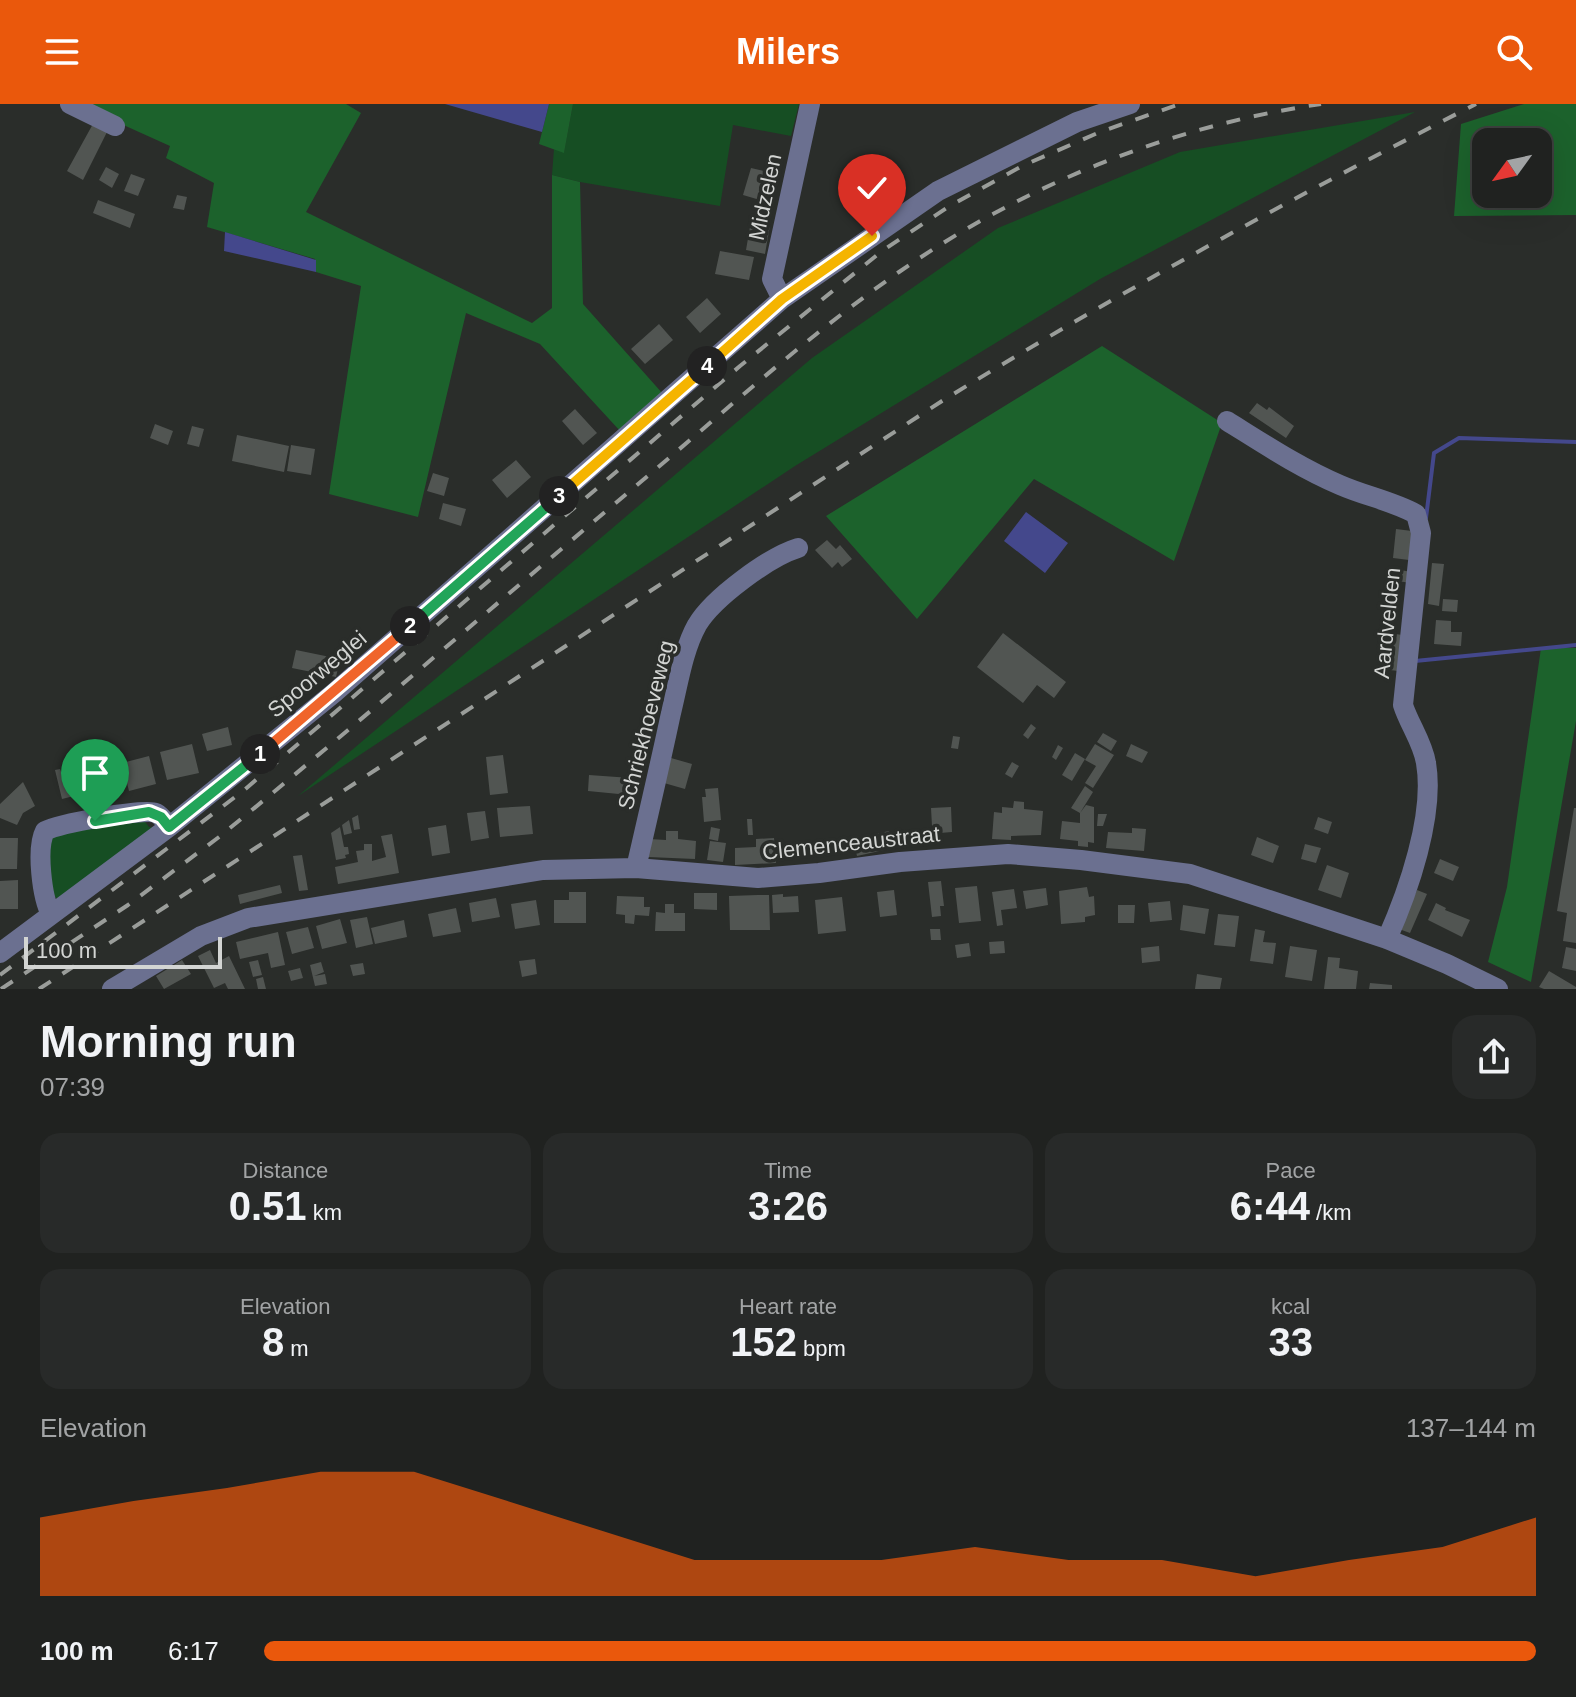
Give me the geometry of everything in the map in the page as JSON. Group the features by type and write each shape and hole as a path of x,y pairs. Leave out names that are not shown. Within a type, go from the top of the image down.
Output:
{"street":[{"path":"70,104 115,126"},
{"name":"Midzelen","path":"782,299 772,279 810,104"},
{"name":"Spoorweglei","path":"0,953 169,827 334,693 782,299 938,191 1077,122 1130,104"},
{"name":"Aardvelden","path":"1227,421 1283,457 1341,486 1416,514 1421,533 1403,705 1426,764 1426,792 1418,853 1407,892 1387,939"},
{"name":"Schriekhoeveweg","path":"636,868 678,682 696,626 709,609 734,589 768,564 798,548"},
{"path":"51,914 44,900 41,874 41,838 45,831 85,819 95,821 149,812 161,817 169,827"},
{"name":"Clemenceaustraat","path":"112,989 201,936 248,918 543,870 636,868 758,878 981,855 1081,860 1190,874 1387,939 1498,989"}],"green space":[{"path":"91,104 346,104 361,113 306,212 532,323 552,308 552,175 580,182 583,304 663,394 621,432 540,344 466,313 418,517 329,494 361,286 316,272 315,259 207,227 214,183 166,158 170,146 88,109"},
{"path":"549,104 573,104 564,153 539,144"},
{"path":"573,104 799,104 791,136 733,125 720,206 552,175 554,149 564,152"},
{"path":"1524,104 1576,104 1576,215 1454,216 1461,124"},
{"path":"1415,112 1100,279 795,466 298,796 812,358 998,228 1180,152"},
{"path":"1102,346 1222,423 1174,561 1034,479 917,619 826,516"},
{"path":"1541,648 1576,648 1576,721 1531,982 1488,962 1507,887"},
{"path":"143,819 149,827 158,828 59,900 50,893 50,836"}],"shaded area":[{"path":"445,104 549,104 542,132"},
{"path":"225,232 316,260 316,272 224,251"},
{"path":"1026,512 1068,543 1045,573 1004,541"}],"building":[{"path":"94,122 108,130 83,180 67,171"},
{"path":"106,167 119,174 112,188 99,180"},
{"path":"751,168 768,172 760,200 743,195"},
{"path":"131,174 145,179 138,196 124,191"},
{"path":"177,195 187,197 184,210 173,208"},
{"path":"98,200 135,214 130,228 93,213"},
{"path":"751,221 770,225 765,254 746,250"},
{"path":"720,251 754,257 749,280 715,274"},
{"path":"707,298 721,314 700,333 686,317"},
{"path":"659,324 673,340 645,364 631,349"},
{"path":"1257,403 1267,410 1269,407 1294,426 1286,438 1249,413"},
{"path":"575,409 597,433 583,445 562,421"},
{"path":"155,424 173,431 168,445 150,438"},
{"path":"192,426 204,429 199,447 187,444"},
{"path":"237,435 289,446 284,472 232,461"},
{"path":"291,445 315,449 311,475 287,471"},
{"path":"516,460 531,477 507,498 492,480"},
{"path":"433,473 449,478 444,496 427,491"},
{"path":"443,503 466,509 461,526 439,519"},
{"path":"1396,529 1412,531 1409,560 1393,558"},
{"path":"827,540 836,549 840,545 852,559 842,567 838,562 832,568 815,550"},
{"path":"1432,563 1444,564 1439,606 1428,604"},
{"path":"1388,568 1412,572 1410,583 1386,579"},
{"path":"1443,599 1458,600 1457,612 1442,611"},
{"path":"1436,620 1451,621 1451,632 1462,632 1461,646 1434,644"},
{"path":"1003,633 1066,682 1054,698 1037,685 1023,703 977,667"},
{"path":"1387,633 1403,635 1398,671 1382,669"},
{"path":"296,650 340,659 336,677 292,668"},
{"path":"1031,724 1036,728 1028,739 1023,735"},
{"path":"228,727 232,745 207,751 202,734"},
{"path":"1103,733 1117,741 1111,751 1097,742"},
{"path":"953,736 960,737 958,749 951,748"},
{"path":"192,744 199,773 167,780 160,752"},
{"path":"1095,744 1114,755 1093,788 1085,783 1096,766 1085,760"},
{"path":"1131,744 1148,752 1142,763 1126,756"},
{"path":"1058,745 1063,748 1056,760 1052,757"},
{"path":"1075,753 1085,759 1072,781 1062,775"},
{"path":"503,755 508,793 490,795 486,757"},
{"path":"149,756 156,784 129,791 122,763"},
{"path":"671,758 692,764 685,789 664,783"},
{"path":"1012,762 1019,766 1012,778 1005,774"},
{"path":"111,765 117,791 90,798 84,773"},
{"path":"60,769 62,774 72,772 78,795 62,799 55,770"},
{"path":"589,775 631,778 629,795 588,791"},
{"path":"23,782 35,806 23,813 17,825 0,818 0,804"},
{"path":"1085,786 1093,792 1080,813 1071,808"},
{"path":"718,788 721,820 704,822 702,797 706,797 705,789"},
{"path":"1014,801 1024,802 1024,809 1043,811 1041,835 1011,836 1011,840 992,839 994,812 1002,813 1002,807 1013,808"},
{"path":"1086,805 1094,807 1094,843 1088,842 1088,847 1078,846 1078,841 1060,839 1062,821 1080,823 1080,813"},
{"path":"530,806 533,834 500,837 497,808"},
{"path":"951,807 952,832 940,833 940,826 932,826 931,808"},
{"path":"1574,808 1576,943 1563,941 1567,913 1557,911"},
{"path":"485,811 489,838 471,841 467,813"},
{"path":"1098,814 1107,814 1103,826 1097,826"},
{"path":"358,815 360,829 354,830 352,818"},
{"path":"1318,817 1332,822 1328,834 1314,829"},
{"path":"747,819 752,819 753,835 748,835"},
{"path":"349,820 352,833 344,835 342,825"},
{"path":"446,825 450,853 432,856 428,828"},
{"path":"340,827 344,847 348,847 349,854 336,860 331,833"},
{"path":"711,827 720,829 718,841 709,839"},
{"path":"1132,828 1146,829 1144,851 1106,848 1108,832 1132,833"},
{"path":"666,831 678,831 678,839 696,841 695,859 648,857 649,839 666,840"},
{"path":"889,831 893,848 857,856 853,839"},
{"path":"392,834 399,873 338,884 335,867 358,862 356,851 364,850 364,844 372,844 372,861 386,857 381,836"},
{"path":"1257,837 1279,846 1273,863 1251,855"},
{"path":"0,838 18,838 17,869 0,869"},
{"path":"774,838 776,863 735,865 735,848 756,847 756,839"},
{"path":"710,841 726,843 723,862 707,860"},
{"path":"1305,844 1321,848 1316,863 1301,859"},
{"path":"302,855 308,890 299,891 293,856"},
{"path":"1440,859 1459,867 1453,881 1434,873"},
{"path":"1327,865 1349,873 1341,898 1318,890"},
{"path":"18,880 18,909 0,909 0,881"},
{"path":"941,881 944,906 940,906 941,916 932,917 928,882"},
{"path":"280,885 282,893 240,904 238,895"},
{"path":"977,886 981,921 959,923 955,888"},
{"path":"1087,887 1089,897 1094,896 1095,915 1085,917 1085,922 1061,924 1059,891"},
{"path":"1046,888 1048,905 1026,909 1023,891"},
{"path":"1014,889 1017,908 1001,910 1003,925 997,926 992,892"},
{"path":"894,890 897,915 880,917 877,892"},
{"path":"1417,890 1427,894 1410,933 1399,929"},
{"path":"569,892 586,892 586,923 554,923 554,900 569,900"},
{"path":"694,893 717,893 717,910 694,909"},
{"path":"783,894 783,897 798,896 799,912 773,913 772,895"},
{"path":"769,895 770,930 730,930 729,896"},
{"path":"617,896 644,897 644,907 650,907 649,916 635,915 634,924 625,923 625,915 616,914"},
{"path":"842,897 846,931 818,934 815,900"},
{"path":"496,898 500,917 472,922 469,903"},
{"path":"536,900 540,925 515,929 511,904"},
{"path":"1170,901 1172,920 1150,922 1148,903"},
{"path":"1436,903 1470,920 1462,937 1428,920"},
{"path":"665,904 674,904 674,913 685,913 685,931 655,931 656,912 665,913"},
{"path":"1118,905 1135,905 1134,923 1118,923"},
{"path":"1183,905 1209,909 1205,934 1180,930"},
{"path":"456,908 461,932 433,937 428,914"},
{"path":"1218,914 1239,916 1235,947 1214,945"},
{"path":"367,917 373,944 356,948 350,920"},
{"path":"340,919 347,943 322,949 316,926"},
{"path":"404,920 407,937 375,944 371,928"},
{"path":"308,927 314,948 292,954 286,932"},
{"path":"930,929 940,929 941,940 931,940"},
{"path":"1255,929 1265,931 1263,942 1276,943 1273,964 1250,961"},
{"path":"278,932 285,965 271,968 268,953 240,959 236,942"},
{"path":"1004,941 1005,953 990,954 989,942"},
{"path":"969,943 971,956 957,958 955,945"},
{"path":"1159,946 1160,961 1142,963 1141,948"},
{"path":"1290,946 1317,950 1312,981 1285,977"},
{"path":"1566,947 1576,949 1576,971 1562,968"},
{"path":"210,950 216,963 229,956 245,989 228,989 225,983 214,988 198,956"},
{"path":"1328,957 1340,958 1339,968 1358,971 1356,989 1324,989"},
{"path":"535,959 537,974 522,977 519,961"},
{"path":"182,960 191,974 164,989 156,976"},
{"path":"258,960 262,975 253,977 249,962"},
{"path":"321,962 324,972 314,976 325,974 327,984 315,986 310,965"},
{"path":"363,963 365,974 353,976 350,965"},
{"path":"300,968 303,978 291,981 288,971"},
{"path":"1549,971 1576,987 1576,989 1539,987"},
{"path":"1197,974 1222,978 1220,989 1195,989"},
{"path":"263,977 266,989 258,989 256,979"},
{"path":"1370,983 1392,985 1392,989 1369,989"}],"waterway":[{"path":"1426,518 1434,453 1459,438 1576,442"},
{"path":"1415,661 1576,645"}],"railway":[{"path":"0,975 243,791 740,366 882,251 948,207 1022,166 1100,132 1180,104"},
{"path":"1,989 128,905 219,837 766,376 831,322 899,272 996,212 1100,164 1209,127 1321,104"},
{"path":"39,989 942,401 1206,247 1476,104"}],"route":[{"path":"95,821 149,812 161,817 169,827 334,693 782,299 872,236"}]}
